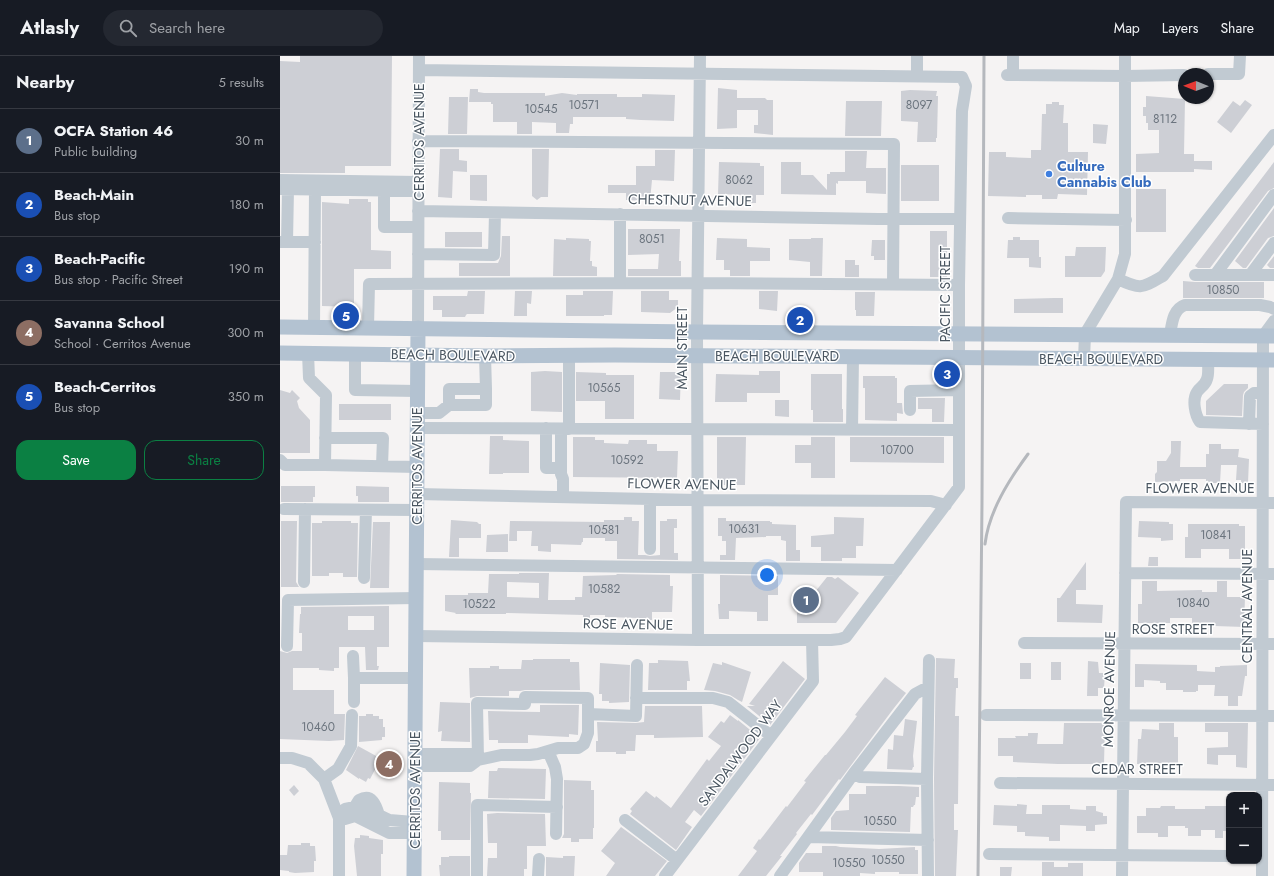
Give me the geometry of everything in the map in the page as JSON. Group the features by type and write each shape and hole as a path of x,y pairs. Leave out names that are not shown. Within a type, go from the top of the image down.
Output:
{"main road":[{"name":"BEACH BOULEVARD","path":"280,327 697,332 1268,336"},
{"name":"CERRITOS AVENUE","path":"414,876 418,328"},
{"name":"BEACH BOULEVARD","path":"280,353 485,356 569,355 1084,360 1268,360"}],"street":[{"name":"CERRITOS AVENUE","path":"418,328 419,56"},
{"name":"MAIN STREET","path":"698,640 697,332 700,56"},
{"path":"419,70 917,76 917,56"},
{"path":"1013,56 1010,75 1178,75"},
{"path":"1084,360 1085,334 1118,279 1125,254 1125,56"},
{"path":"1214,74 1239,74 1240,56"},
{"name":"PACIFIC STREET","path":"840,639 846,637 850,632 959,487 960,219 962,111 966,86 962,77 917,76"},
{"path":"1118,279 1135,287 1148,285 1163,276 1274,135"},
{"path":"418,141 699,144 894,144 894,284"},
{"path":"283,186 418,186"},
{"path":"283,186 315,190 384,190 418,186"},
{"path":"283,186 283,242 315,242"},
{"path":"314,327 315,190"},
{"path":"384,190 384,227 418,227"},
{"path":"1215,275 1274,195"},
{"name":"CHESTNUT AVENUE","path":"418,211 960,219"},
{"path":"418,254 494,255 495,212"},
{"path":"620,214 620,283"},
{"path":"1008,218 1126,220"},
{"path":"1250,275 1274,243"},
{"path":"1196,275 1274,275"},
{"path":"368,328 368,284 698,283 959,285"},
{"path":"1170,335 1173,318 1180,306 1260,305 1274,309"},
{"path":"1268,336 1274,321"},
{"name":"CENTRAL AVENUE","path":"1262,876 1265,856 1268,785 1268,503 1266,430 1263,393 1268,360 1268,336"},
{"path":"308,353 309,378 326,395 325,465"},
{"path":"354,354 354,390 417,391"},
{"path":"563,497 562,474 569,355"},
{"path":"417,413 439,413 449,405 486,405 485,356"},
{"path":"852,430 853,357"},
{"path":"1208,360 1207,379 1204,385 1197,392 1195,399 1195,414 1200,422 1205,424 1249,424 1266,430"},
{"path":"910,410 910,391 959,390"},
{"path":"1249,424 1250,396 1254,393 1263,393"},
{"path":"417,428 546,432 697,429 959,430"},
{"path":"546,432 546,468 562,474"},
{"path":"325,438 383,438 382,466"},
{"path":"280,460 285,465 417,467"},
{"name":"FLOWER AVENUE","path":"417,494 698,500 931,501 946,505"},
{"path":"650,499 650,549"},
{"name":"FLOWER AVENUE","path":"1126,502 1268,503"},
{"name":"MONROE AVENUE","path":"1122,876 1126,502"},
{"path":"284,509 416,510"},
{"path":"304,582 305,509"},
{"path":"364,578 366,510"},
{"path":"416,564 897,570"},
{"path":"1125,573 1268,574"},
{"path":"287,646 288,600 416,598"},
{"name":"ROSE AVENUE","path":"416,636 698,640 840,639"},
{"name":"SANDALWOOD WAY","path":"665,876 813,681 812,640"},
{"name":"ROSE STREET","path":"1024,643 1268,644"},
{"path":"354,656 354,702"},
{"path":"928,876 927,779 929,660"},
{"path":"588,714 636,716 637,665"},
{"path":"354,678 415,678"},
{"path":"780,876 854,773 915,694 928,687"},
{"path":"415,760 470,766 478,760 501,755 530,755 558,748 578,748 584,744 588,733 588,698 525,696 525,704 477,703 478,760"},
{"path":"636,698 713,698 728,702 771,736"},
{"path":"324,779 338,769 351,746 352,715"},
{"path":"986,715 1268,716"},
{"path":"548,751 555,767 557,779 556,834"},
{"path":"280,758 292,758 308,763 324,779 339,818 339,876"},
{"path":"854,773 860,776 927,779"},
{"name":"CEDAR STREET","path":"1000,783 1268,785"},
{"path":"477,876 477,805 556,807"},
{"path":"339,818 346,818 360,806 379,816 414,828"},
{"path":"354,812 389,832 414,828"},
{"path":"624,820 677,860"},
{"path":"809,837 928,840"},
{"path":"989,854 1226,856"},
{"path":"538,876 539,859"}],"building":[{"path":"300,56 392,56 391,166 345,166 345,173 280,173 280,61 300,62"},
{"path":"718,88 737,90 737,98 765,98 767,100 773,100 773,135 754,133 754,125 758,125 758,110 737,110 737,128 717,129"},
{"path":"470,89 478,89 478,92 484,93 545,93 545,96 562,93 577,95 617,94 617,97 642,97 642,94 675,95 674,121 626,119 626,117 573,117 573,124 570,124 569,133 556,133 556,123 532,122 532,134 517,134 517,122 493,122 493,104 491,104 491,102 469,102"},
{"path":"901,91 937,91 936,142 917,142 918,122 901,121"},
{"path":"1146,96 1178,98 1178,104 1185,104 1184,154 1194,154 1194,161 1212,161 1212,170 1194,169 1194,172 1136,172 1136,154 1159,153 1159,130 1148,130 1146,116 1143,116 1143,107 1146,107"},
{"path":"449,97 468,97 467,134 448,134"},
{"path":"1245,100 1252,105 1231,133 1217,122 1233,101 1240,106"},
{"path":"846,101 882,101 881,136 845,136"},
{"path":"1052,102 1059,102 1059,105 1064,105 1063,123 1068,123 1068,152 1088,152 1087,195 1058,194 1057,199 1042,199 1042,195 1026,195 1026,197 988,196 989,152 1006,152 1006,157 1031,158 1031,150 1041,150 1042,114 1046,114 1046,104 1052,104"},
{"path":"1093,124 1108,125 1106,144 1093,143"},
{"path":"440,149 459,149 459,160 467,161 467,172 453,171 452,198 438,197"},
{"path":"532,149 549,149 548,197 541,197 537,200 532,196"},
{"path":"655,150 675,150 674,181 652,180 650,201 626,200 626,193 608,193 608,185 636,185 636,166 655,166"},
{"path":"845,151 867,151 866,168 886,168 886,194 866,193 866,181 838,181 838,184 836,183 836,195 781,194 781,162 801,162 801,175 813,175 827,190 827,174 830,174 830,172 845,172"},
{"path":"719,162 760,163 760,166 764,166 764,195 756,195 756,203 747,203 747,195 718,194"},
{"path":"1274,162 1274,188 1268,191 1210,268 1198,268 1195,266"},
{"path":"901,165 939,165 939,201 901,201"},
{"path":"470,175 487,175 487,201 470,200"},
{"path":"1136,189 1166,189 1166,232 1136,232"},
{"path":"349,199 368,199 368,202 371,202 371,250 391,251 391,269 354,269 354,307 322,306 322,202 349,204"},
{"path":"1274,208 1274,236 1268,238 1246,268 1243,268 1235,261"},
{"path":"628,229 680,229 679,261 681,261 681,276 628,276 628,269 658,269 659,254 628,255"},
{"path":"930,231 947,231 947,277 930,277"},
{"path":"445,232 482,232 482,247 445,247"},
{"path":"502,236 510,236 510,276 459,276 459,263 498,263 501,256"},
{"path":"1013,237 1020,237 1020,240 1039,240 1039,257 1041,257 1041,268 1029,267 1029,258 1007,258 1008,240 1013,240"},
{"path":"566,238 589,239 589,241 591,241 590,261 592,261 592,266 597,267 597,276 553,276 554,239 566,240"},
{"path":"717,238 747,239 747,247 770,248 770,261 750,261 750,276 730,276 730,270 724,270 724,260 716,260"},
{"path":"823,238 822,276 810,276 810,262 789,260 789,239"},
{"path":"872,240 885,240 885,260 874,260 874,256 871,256"},
{"path":"1076,247 1106,247 1105,271 1101,277 1065,277 1065,256 1075,256"},
{"path":"1274,256 1274,268 1270,268 1267,265"},
{"path":"845,260 855,260 855,265 859,265 859,277 845,277"},
{"path":"1183,281 1264,282 1264,298 1183,298"},
{"path":"468,291 485,291 484,314 467,314 465,317 442,317 442,310 433,310 433,296 467,296"},
{"path":"515,291 532,291 531,304 527,303 527,316 514,316"},
{"path":"583,291 613,291 612,315 566,316 566,295 583,295"},
{"path":"641,291 669,291 669,300 678,300 678,307 670,313 641,312"},
{"path":"759,291 778,291 777,311 759,309"},
{"path":"855,292 875,292 874,316 856,316"},
{"path":"1063,298 1063,313 1014,313 1014,299"},
{"path":"759,371 780,371 780,393 747,393 747,402 715,402 716,374 759,375"},
{"path":"531,372 562,372 562,412 531,411"},
{"path":"576,372 606,373 606,375 634,375 634,419 605,419 605,401 576,401"},
{"path":"660,372 681,372 680,400 659,399"},
{"path":"811,374 842,374 843,422 813,422 813,410 811,410"},
{"path":"863,376 895,376 895,378 897,378 897,403 902,403 903,414 897,413 897,421 865,420 865,388 863,388"},
{"path":"1224,384 1248,384 1248,388 1243,395 1242,416 1206,415 1206,401"},
{"path":"280,390 290,393 292,390 300,398 297,401 299,408 310,420 310,453 280,453"},
{"path":"918,398 945,398 944,422 932,422 932,409 918,409"},
{"path":"775,400 789,400 789,417 775,416"},
{"path":"339,404 391,404 391,420 339,420"},
{"path":"490,436 503,436 503,440 529,441 529,473 489,474"},
{"path":"573,437 595,437 595,440 604,440 604,443 628,444 629,440 647,440 647,444 657,444 657,451 678,451 677,478 573,477"},
{"path":"717,437 746,437 745,485 717,485"},
{"path":"811,437 835,437 835,478 811,478 811,463 795,463 795,445 811,445"},
{"path":"850,437 944,437 944,463 850,462"},
{"path":"1171,441 1181,441 1180,467 1206,467 1206,454 1209,454 1209,444 1221,444 1221,449 1239,449 1238,457 1249,459 1248,483 1241,483 1241,480 1236,480 1237,465 1221,465 1220,483 1208,483 1206,479 1180,479 1180,481 1155,482 1157,461 1166,461 1171,453"},
{"path":"281,486 315,486 315,497 313,497 313,502 281,502"},
{"path":"356,486 389,487 389,502 358,502 358,496 356,496"},
{"path":"624,517 632,517 632,521 639,521 638,555 650,556 660,555 660,521 677,519 677,528 674,528 674,553 678,553 678,560 617,559 617,541 605,541 605,538 583,538 581,545 551,544 551,552 538,551 538,546 531,546 532,531 517,531 517,541 509,541 510,521 604,522 604,520 624,520"},
{"path":"834,517 864,518 863,546 856,546 856,558 842,558 842,561 821,561 821,547 811,547 811,536 834,534"},
{"path":"718,518 726,518 726,521 770,521 772,524 796,525 796,550 800,550 800,561 786,561 786,541 781,540 781,536 736,538 735,560 720,560 720,555 726,555 726,541 722,541 722,536 718,536"},
{"path":"451,520 477,522 481,524 481,538 459,538 459,557 449,557"},
{"path":"281,521 297,521 296,582 299,587 281,587"},
{"path":"322,521 351,521 351,523 358,523 357,577 343,577 343,573 329,573 329,576 312,576 312,523 322,523"},
{"path":"1139,521 1169,522 1169,524 1173,524 1173,540 1161,541 1161,538 1138,537"},
{"path":"373,522 390,522 389,588 370,588"},
{"path":"1188,524 1239,524 1239,526 1245,526 1245,559 1229,559 1229,549 1201,549 1201,558 1185,558 1185,537 1188,537"},
{"path":"508,534 508,552 486,552 487,535"},
{"path":"1149,557 1158,557 1158,566 1148,566"},
{"path":"1086,562 1086,590 1076,590 1076,604 1103,605 1102,623 1057,622 1057,598 1060,598"},
{"path":"549,573 548,600 575,600 575,597 582,597 583,576 617,574 670,575 670,586 673,586 672,612 652,612 652,620 638,620 638,618 605,617 605,615 590,615 590,618 583,618 583,615 506,613 455,614 456,613 445,611 445,595 488,593 489,574","holes":["507,582 539,583 539,598 507,597"]},
{"path":"720,575 778,576 778,595 768,595 768,621 757,621 757,612 729,611 729,619 719,619 718,604 720,604"},
{"path":"827,577 832,577 835,579 838,577 859,593 836,623 797,623 797,597 811,597"},
{"path":"1142,581 1157,581 1157,591 1202,590 1202,592 1217,592 1217,581 1227,581 1227,597 1245,597 1244,627 1215,626 1215,624 1192,623 1192,618 1170,618 1170,623 1138,623 1138,604 1142,604"},
{"path":"389,606 389,647 377,647 378,670 366,670 365,647 339,647 339,668 334,668 334,671 319,670 319,668 293,668 293,690 334,690 334,714 345,714 344,740 329,741 280,739 280,651 287,653 292,651 302,651 302,633 299,633 301,607","holes":["348,616 374,616 374,630 348,630"]},
{"path":"936,658 955,659 954,678 958,678 958,688 956,688 955,716 959,716 958,804 954,804 954,830 958,830 956,876 935,876 934,779"},
{"path":"570,659 570,662 579,662 580,690 509,691 509,696 477,696 470,698 469,668 490,668 490,666 499,666 499,669 521,669 522,660"},
{"path":"658,660 688,661 690,681 687,681 687,690 648,690 649,663 658,663"},
{"path":"783,661 805,679 770,725 747,706 755,706 749,704"},
{"path":"1088,661 1098,662 1099,673 1105,673 1104,688 1098,688 1098,696 1087,696"},
{"path":"722,662 751,672 742,702 730,695 704,690 713,663 722,665"},
{"path":"1051,662 1061,662 1061,680 1051,680"},
{"path":"600,663 630,665 629,702 609,703 609,701 602,701 602,694 599,694"},
{"path":"1020,663 1031,663 1031,679 1020,679"},
{"path":"1135,664 1197,665 1197,671 1215,672 1215,667 1247,665 1247,676 1245,676 1242,696 1238,696 1238,706 1228,706 1228,696 1214,696 1215,685 1198,685 1198,691 1196,692 1183,692 1183,690 1166,690 1166,683 1160,683 1160,681 1144,680 1144,687 1135,687"},
{"path":"885,677 906,693 840,780 839,779 812,815 811,814 796,833 797,834 780,856 782,856 766,876 738,876 757,851 753,848 759,839 760,840 786,806 787,807 806,782 804,781 845,732 857,716 855,715"},
{"path":"440,702 470,703 470,742 441,741 442,731 438,732"},
{"path":"540,705 579,705 578,735 569,734 569,737 528,735 528,743 498,743 498,740 489,740 488,711 540,712"},
{"path":"645,706 702,706 703,737 654,738 654,735 636,735 635,751 626,751 626,754 616,754 616,752 596,752 596,741 598,741 597,722 644,722"},
{"path":"366,714 373,714 373,716 379,716 379,719 383,719 385,737 382,737 382,740 359,742 359,716 366,716"},
{"path":"730,715 760,738 701,816 694,810 685,822 692,827 676,850 630,814 632,811 630,809 646,791 655,798 656,796 671,808 707,759 709,761 721,746 708,737 721,721 724,723"},
{"path":"905,719 917,721 913,756 914,767 912,770 887,769 888,749 893,750 894,735 903,736"},
{"path":"1064,723 1105,723 1104,764 1013,762 1013,756 998,756 998,738 1016,738 1015,736 1028,736 1028,733 1038,733 1037,744 1063,744"},
{"path":"1159,723 1174,723 1174,737 1178,737 1178,763 1153,763 1153,765 1137,764 1138,739 1141,739 1142,729 1159,730"},
{"path":"1205,723 1248,723 1247,768 1236,767 1236,755 1218,755 1218,765 1207,764 1207,748 1228,747 1228,732 1205,732"},
{"path":"358,746 378,757 375,762 378,764 370,779 368,778 366,782 346,770"},
{"path":"498,768 546,769 545,799 488,798 489,771 497,771"},
{"path":"564,780 591,781 591,790 594,790 593,839 579,839 579,842 571,842 571,838 562,838 564,834"},
{"path":"439,782 470,783 470,840 441,840 441,831 438,831"},
{"path":"294,785 299,791 294,796 289,790"},
{"path":"866,786 919,787 919,797 916,797 915,805 911,807 910,832 831,830 831,818 836,811 849,810 849,794 866,794"},
{"path":"1017,804 1027,805 1026,814 1042,814 1042,805 1070,805 1070,809 1086,810 1086,806 1096,806 1096,811 1103,813 1103,816 1107,816 1107,824 1095,825 1095,831 1086,831 1086,826 1060,825 1060,841 1049,841 1049,837 1025,836 1025,832 1017,832 1017,826 993,825 994,805 1017,806"},
{"path":"1161,806 1175,806 1175,809 1205,809 1205,806 1226,806 1226,831 1223,831 1223,838 1215,838 1215,830 1201,830 1201,836 1188,836 1188,828 1185,828 1185,826 1168,826 1168,837 1158,837 1158,833 1137,833 1137,816 1146,816 1146,808 1160,808"},
{"path":"487,814 545,814 546,846 527,846 527,869 524,869 524,876 487,876 488,858 497,858 497,843 488,843"},
{"path":"621,827 667,861 655,876 606,876 615,863 601,851"},
{"path":"360,835 383,840 383,854 381,854 381,876 357,876 354,846 355,838 360,838"},
{"path":"301,843 310,843 310,846 315,846 316,861 314,861 314,872 295,873 280,870 280,855 287,855 288,845 301,845"},
{"path":"822,846 879,849 915,847 915,850 918,850 918,874 875,872 875,874 860,873 860,876 823,876 823,872 799,872 799,863 806,853 822,853"},
{"path":"470,856 470,876 440,876 439,865 441,865 441,857"},
{"path":"563,856 575,856 574,876 546,876 546,857 563,858"},
{"path":"1042,862 1054,862 1054,867 1068,867 1068,863 1083,863 1083,876 1042,876"},
{"path":"1000,867 1012,867 1011,876 1000,876"}],"railway":[{"path":"978,876 982,503 984,56"},
{"path":"985,544 987,532 995,508 1007,485 1028,454"}],"place":[{"name":"Culture Cannabis Club","path":"1049,174"},
{"name":"Beach-Cerritos","path":"346,316"},
{"name":"Beach-Main","path":"800,320"},
{"name":"Beach-Pacific","path":"947,374"},
{"name":"OCFA Station 46","path":"806,600"},
{"name":"Savanna School","path":"389,764"}]}
